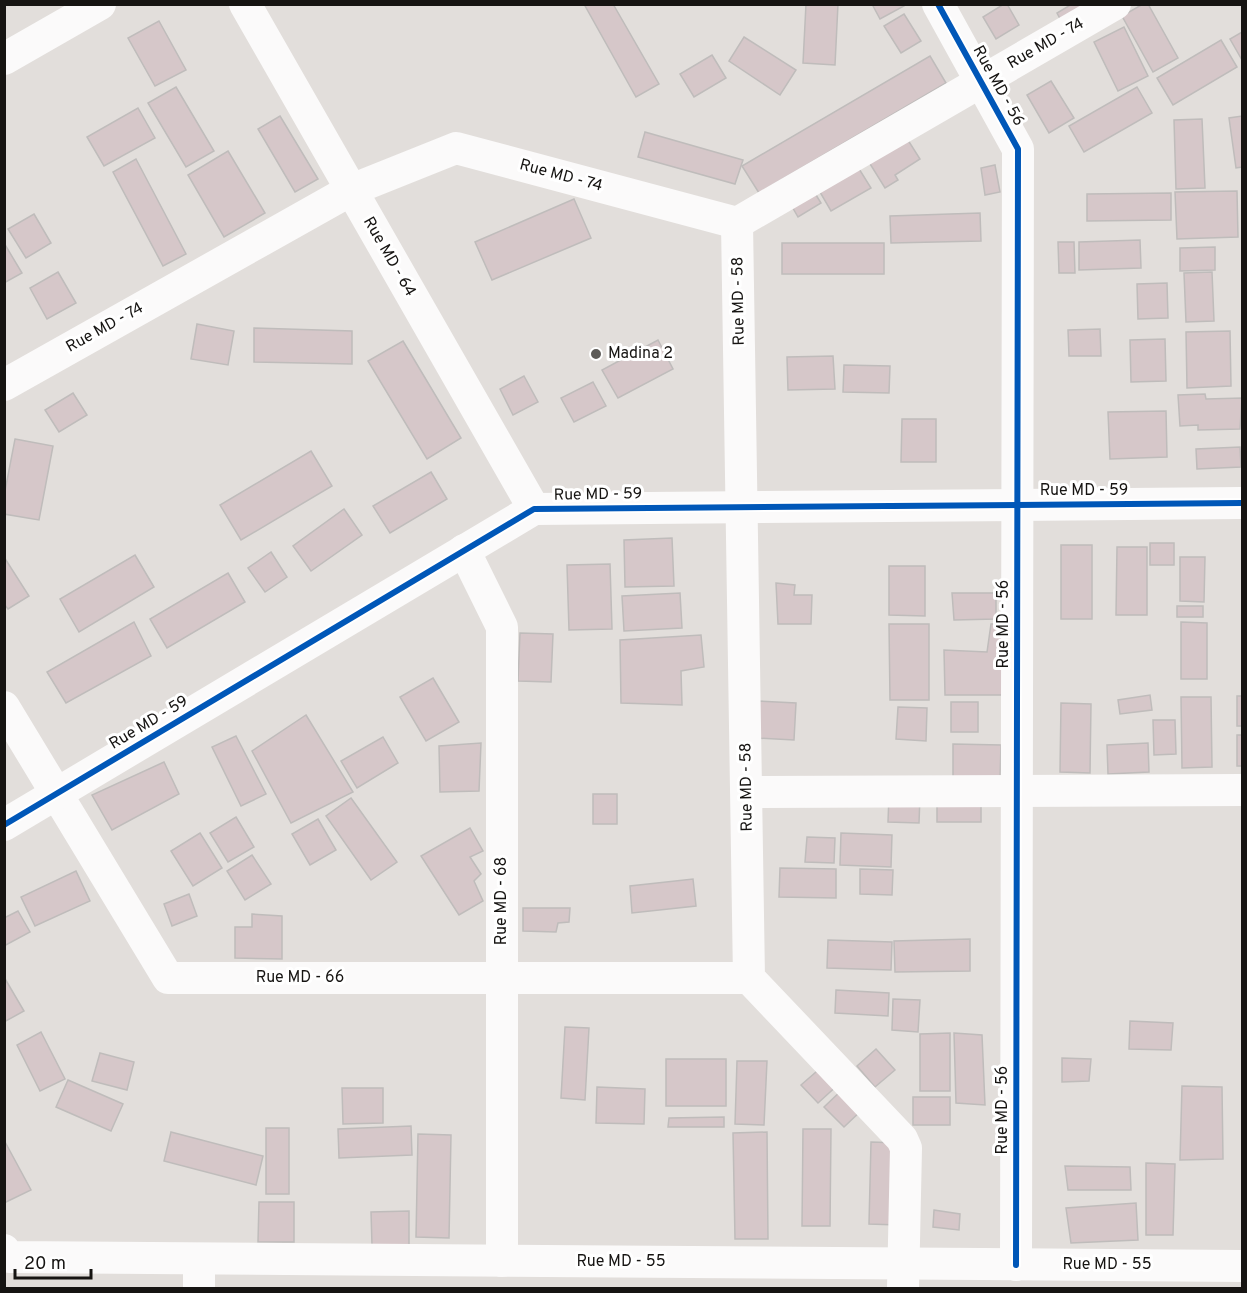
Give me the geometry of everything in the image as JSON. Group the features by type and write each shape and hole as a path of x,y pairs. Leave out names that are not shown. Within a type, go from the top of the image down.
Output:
{"street":[{"path":"4,59 100,4"},
{"name":"Rue MD - 64","path":"245,4 534,509"},
{"name":"Rue MD - 56","path":"938,4 1018,149 1016,1265"},
{"name":"Rue MD - 74","path":"4,385 351,190 456,147 737,223 1115,4"},
{"name":"Rue MD - 58","path":"737,223 749,978"},
{"name":"Rue MD - 59","path":"4,825 534,509 1242,503"},
{"name":"Rue MD - 68","path":"465,550 502,627 502,1261"},
{"name":"Rue MD - 66","path":"4,707 168,978 749,978"},
{"path":"747,792 1242,790"},
{"path":"749,978 902,1139 906,1148 903,1276"},
{"name":"Rue MD - 55","path":"4,1250 9,1257 199,1274 502,1261 903,1276 1016,1265 1242,1266"}],"building":[{"path":"584,4 613,4 659,84 636,97"},
{"path":"806,4 838,4 835,65 803,63"},
{"path":"872,4 903,4 904,6 880,19"},
{"path":"1007,4 1019,25 996,39 983,17"},
{"path":"1072,4 1087,4 1063,24 1057,13"},
{"path":"1143,4 1148,4 1178,58 1153,72 1122,16"},
{"path":"904,14 921,41 901,53 884,26"},
{"path":"159,21 186,70 155,86 128,38"},
{"path":"1124,27 1148,76 1118,91 1094,42"},
{"path":"1242,32 1242,60 1230,39"},
{"path":"744,37 796,70 780,95 729,61"},
{"path":"1221,40 1237,67 1173,105 1157,78"},
{"path":"712,55 726,78 694,97 680,74"},
{"path":"930,56 946,83 759,193 742,166"},
{"path":"1051,81 1074,118 1049,133 1027,95"},
{"path":"176,87 214,151 186,167 148,103"},
{"path":"1137,87 1152,113 1084,152 1069,126"},
{"path":"138,108 155,138 104,166 87,137"},
{"path":"280,116 318,179 295,192 258,129"},
{"path":"1242,116 1242,167 1236,168 1229,118"},
{"path":"1202,119 1205,188 1176,189 1174,120"},
{"path":"645,132 743,160 735,184 638,157"},
{"path":"906,137 920,159 895,175 898,180 885,188 867,159"},
{"path":"228,151 265,213 224,237 188,175"},
{"path":"136,159 186,254 163,266 113,172"},
{"path":"856,164 871,188 831,211 817,187"},
{"path":"995,165 1000,192 985,195 981,168"},
{"path":"813,190 821,203 798,217 790,203"},
{"path":"1237,191 1238,237 1177,239 1175,192"},
{"path":"1171,193 1171,220 1087,221 1087,194"},
{"path":"574,199 591,238 492,280 475,242"},
{"path":"980,213 981,241 891,243 890,216"},
{"path":"34,214 51,243 26,258 8,229"},
{"path":"1140,240 1141,268 1079,270 1079,242"},
{"path":"1058,242 1074,242 1075,273 1059,273"},
{"path":"4,243 22,273 4,283"},
{"path":"782,243 884,243 884,274 782,274"},
{"path":"1215,247 1215,270 1180,271 1180,248"},
{"path":"58,272 76,303 47,319 30,288"},
{"path":"1212,272 1214,321 1186,322 1184,273"},
{"path":"1167,283 1168,318 1138,319 1137,284"},
{"path":"197,324 234,331 228,365 191,359"},
{"path":"254,328 352,331 352,364 254,362"},
{"path":"1100,329 1101,356 1069,356 1068,330"},
{"path":"1230,331 1231,386 1187,388 1186,332"},
{"path":"1165,339 1166,381 1131,382 1130,340"},
{"path":"658,340 673,369 618,398 602,370"},
{"path":"403,341 461,438 427,459 368,361"},
{"path":"833,356 835,389 788,390 787,357"},
{"path":"844,365 890,366 889,393 843,392"},
{"path":"524,376 538,402 513,415 500,389"},
{"path":"593,382 606,406 574,422 561,398"},
{"path":"73,393 87,415 59,432 45,410"},
{"path":"1205,394 1206,399 1242,398 1240,429 1198,430 1198,425 1180,426 1178,395"},
{"path":"1166,411 1167,457 1110,459 1108,412"},
{"path":"902,419 936,419 936,462 901,462"},
{"path":"15,439 53,446 39,520 4,514 4,496"},
{"path":"1240,447 1241,467 1197,469 1196,449"},
{"path":"311,451 332,486 241,540 220,505"},
{"path":"431,472 447,499 390,533 373,506"},
{"path":"344,509 362,535 311,571 293,546"},
{"path":"672,538 674,586 625,587 624,540"},
{"path":"1150,543 1174,543 1174,565 1150,565"},
{"path":"1061,545 1092,545 1092,619 1061,619"},
{"path":"1117,547 1147,547 1147,615 1116,615"},
{"path":"271,552 287,577 265,592 248,568"},
{"path":"135,555 154,587 79,632 60,599"},
{"path":"4,557 29,596 8,609 4,604"},
{"path":"1180,557 1205,557 1204,602 1180,601"},
{"path":"610,564 612,629 569,630 567,565"},
{"path":"889,566 925,566 925,616 889,615"},
{"path":"228,573 245,602 167,648 150,619"},
{"path":"776,583 795,585 794,595 812,595 811,624 778,624"},
{"path":"680,593 682,628 624,631 622,596"},
{"path":"952,593 996,593 996,619 954,620"},
{"path":"1177,606 1203,606 1203,617 1177,617"},
{"path":"134,622 151,656 66,703 47,672"},
{"path":"1181,622 1207,623 1207,679 1181,679"},
{"path":"889,624 929,624 929,700 890,700"},
{"path":"991,624 1004,624 1003,695 945,695 944,650 987,652"},
{"path":"520,633 553,634 551,682 518,681"},
{"path":"701,635 704,667 681,671 682,705 621,703 620,640"},
{"path":"433,678 459,722 426,741 400,697"},
{"path":"1150,695 1152,710 1120,714 1118,700"},
{"path":"1237,696 1242,696 1242,726 1237,726"},
{"path":"1181,697 1211,697 1212,767 1182,768"},
{"path":"757,701 796,703 794,740 756,738"},
{"path":"951,702 978,702 978,732 951,732"},
{"path":"1061,703 1091,704 1090,773 1060,772"},
{"path":"898,707 927,708 926,741 896,739"},
{"path":"306,715 353,792 291,823 252,751"},
{"path":"1153,720 1175,720 1176,754 1154,755"},
{"path":"1237,735 1242,735 1242,766 1237,766"},
{"path":"236,736 266,794 241,806 212,747"},
{"path":"383,737 398,763 357,788 341,761"},
{"path":"481,743 479,791 440,792 439,746"},
{"path":"1148,743 1149,772 1108,774 1107,745"},
{"path":"953,744 1001,745 1000,779 953,778"},
{"path":"164,762 179,794 112,830 92,795"},
{"path":"593,794 617,794 617,824 593,824"},
{"path":"937,794 981,794 981,822 937,822"},
{"path":"889,795 920,796 919,823 888,822"},
{"path":"351,798 397,862 371,880 326,816"},
{"path":"236,817 254,847 228,862 210,833"},
{"path":"318,819 336,850 310,865 292,834"},
{"path":"470,828 483,851 470,857 481,874 474,881 483,901 459,915 421,856"},
{"path":"200,833 222,868 193,886 171,851"},
{"path":"841,833 892,835 891,867 840,865"},
{"path":"807,837 835,838 834,863 805,862"},
{"path":"252,855 271,884 245,900 227,871"},
{"path":"780,868 836,869 836,898 779,897"},
{"path":"860,869 893,870 892,895 860,894"},
{"path":"76,871 90,901 35,926 21,897"},
{"path":"693,879 696,906 632,913 630,886"},
{"path":"189,894 197,916 172,926 164,904"},
{"path":"523,908 570,908 569,922 558,923 556,932 523,931"},
{"path":"18,911 30,932 4,946 4,918"},
{"path":"252,914 282,916 282,959 235,958 235,927 252,927"},
{"path":"970,939 970,971 895,972 894,941"},
{"path":"828,940 892,942 891,970 827,968"},
{"path":"4,977 24,1011 4,1022"},
{"path":"836,990 889,993 888,1016 835,1013"},
{"path":"893,999 920,1000 918,1032 892,1030"},
{"path":"1130,1021 1173,1023 1171,1050 1129,1049"},
{"path":"565,1027 589,1028 585,1100 561,1098"},
{"path":"41,1032 65,1079 40,1091 17,1045"},
{"path":"950,1033 950,1091 920,1091 920,1034"},
{"path":"954,1033 982,1035 985,1105 956,1103"},
{"path":"876,1049 895,1070 875,1087 857,1066"},
{"path":"100,1053 134,1062 127,1090 92,1081"},
{"path":"1062,1058 1091,1059 1089,1081 1062,1082"},
{"path":"666,1059 726,1059 726,1106 666,1106"},
{"path":"737,1061 767,1061 764,1125 735,1124"},
{"path":"824,1065 840,1083 818,1103 801,1085"},
{"path":"68,1080 123,1104 111,1131 56,1107"},
{"path":"1182,1086 1222,1087 1223,1159 1180,1160"},
{"path":"597,1087 645,1089 644,1124 596,1123"},
{"path":"342,1088 383,1088 383,1123 343,1124"},
{"path":"844,1088 864,1108 844,1127 824,1107"},
{"path":"913,1097 950,1097 950,1125 913,1125"},
{"path":"724,1117 724,1127 668,1127 669,1118"},
{"path":"411,1126 412,1155 339,1158 338,1129"},
{"path":"266,1128 289,1128 289,1194 266,1194"},
{"path":"803,1129 831,1129 830,1226 802,1226"},
{"path":"171,1132 263,1156 256,1185 164,1161"},
{"path":"767,1132 768,1239 735,1239 733,1133"},
{"path":"418,1134 451,1135 449,1238 416,1237"},
{"path":"4,1140 31,1190 4,1203"},
{"path":"871,1142 899,1143 897,1225 869,1224"},
{"path":"1146,1163 1175,1164 1173,1235 1146,1235"},
{"path":"1065,1166 1130,1167 1131,1190 1068,1190"},
{"path":"259,1202 294,1202 294,1242 258,1242"},
{"path":"1136,1203 1138,1240 1071,1243 1066,1208"},
{"path":"934,1210 960,1214 959,1230 933,1227"},
{"path":"409,1211 409,1245 372,1245 371,1212"}],"cycle path":[{"path":"938,4 1018,149 1016,1265"},
{"path":"4,825 534,509 1242,503"}],"place":[{"name":"Madina 2","path":"596,354"}]}
